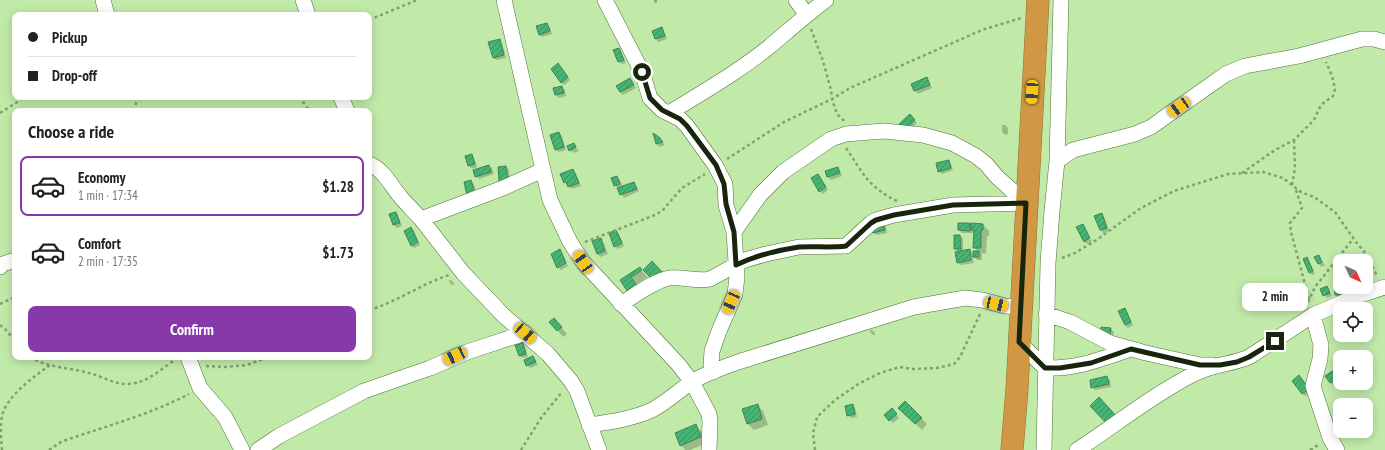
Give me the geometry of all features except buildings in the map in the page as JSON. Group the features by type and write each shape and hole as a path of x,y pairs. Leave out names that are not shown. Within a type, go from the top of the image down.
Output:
{"highway":[{"path":"1012,450 1037,7"}],"street":[{"path":"103,0 106,12"},
{"path":"303,0 307,12"},
{"path":"504,0 550,200 573,246 583,262 678,364 692,382 710,420 709,450"},
{"path":"605,0 642,72 650,98 657,106 680,119 687,126 717,167 724,184 726,204 734,232 736,265 735,294 724,318 712,351 711,365 713,372"},
{"path":"796,0 806,14"},
{"path":"669,113 727,78 769,47 806,14 826,0"},
{"path":"1044,450 1046,314 1048,263 1057,161 1061,0"},
{"path":"1057,161 1074,150 1135,134 1151,127 1226,74 1245,66 1322,51 1362,39 1374,39 1385,42"},
{"path":"734,232 760,195 783,172 809,153 838,136 858,133 884,131 923,135 952,142 976,156 986,164 997,177 1026,203"},
{"path":"372,165 383,173 400,197 421,219 463,273 503,315 548,354 571,381 577,391 599,450"},
{"path":"421,219 503,188 543,170"},
{"path":"621,304 649,287 668,278 683,278 703,281 710,280 745,260 766,254 799,247 846,246 876,220 953,205 1026,203"},
{"path":"0,267 3,264 12,261"},
{"path":"1077,450 1144,403 1184,380 1201,371 1220,365 1237,362 1249,357 1310,311 1384,287"},
{"path":"589,425 625,419 650,410 674,396 692,382 744,360 914,306 965,298 1005,306 1021,307"},
{"path":"1310,311 1321,345 1320,359 1313,386 1330,438 1337,450"},
{"path":"1046,314 1070,322 1110,343 1200,365 1220,365"},
{"path":"258,450 278,436 364,391 430,368 468,352 525,333"},
{"path":"1019,342 1045,368 1060,368 1091,363 1131,349"},
{"path":"186,360 200,388 225,417 242,450"}],"path":[{"path":"372,19 417,0"},
{"path":"655,0 657,4"},
{"path":"573,246 633,222 655,215 662,211 682,188 696,178 717,167 734,154 784,122 832,99 850,88 1037,7"},
{"path":"806,14 823,61 837,114 858,133"},
{"path":"1242,173 1275,150 1294,140 1314,120 1318,110 1334,93 1332,76 1322,51"},
{"path":"0,113 20,100"},
{"path":"301,100 308,108"},
{"path":"838,136 871,185 889,197 919,211"},
{"path":"1292,185 1295,168 1294,140"},
{"path":"1048,263 1075,253 1098,239 1141,208 1174,191 1228,174 1263,172 1283,178 1301,192 1314,197 1335,212 1366,255 1384,287"},
{"path":"1296,187 1302,208 1290,223 1291,232 1309,299 1310,311"},
{"path":"1309,299 1315,287 1353,238"},
{"path":"372,309 397,300 439,278 463,273"},
{"path":"0,304 12,298"},
{"path":"815,450 813,433 817,417 835,400 860,383 880,373 900,367 912,369 937,368 954,364 960,357 980,314 988,302"},
{"path":"0,325 6,329 12,337"},
{"path":"34,360 70,368 109,381 128,384 142,382 184,360"},
{"path":"189,360 206,366 225,367 247,365 260,360"},
{"path":"2,450 1,430 4,410 13,397 27,383 50,364"},
{"path":"521,450 541,418 571,381"},
{"path":"49,450 69,439 143,415 200,388"}],"route":[{"path":"642,72 650,98 662,110 680,119 687,126 716,165 724,184 726,204 734,232 736,265 745,260 799,247 846,246 871,223 894,215 953,205 1026,203 1019,342 1045,368 1060,368 1091,363 1131,349 1146,354 1200,365 1220,365 1237,362 1249,357 1275,341"}]}
